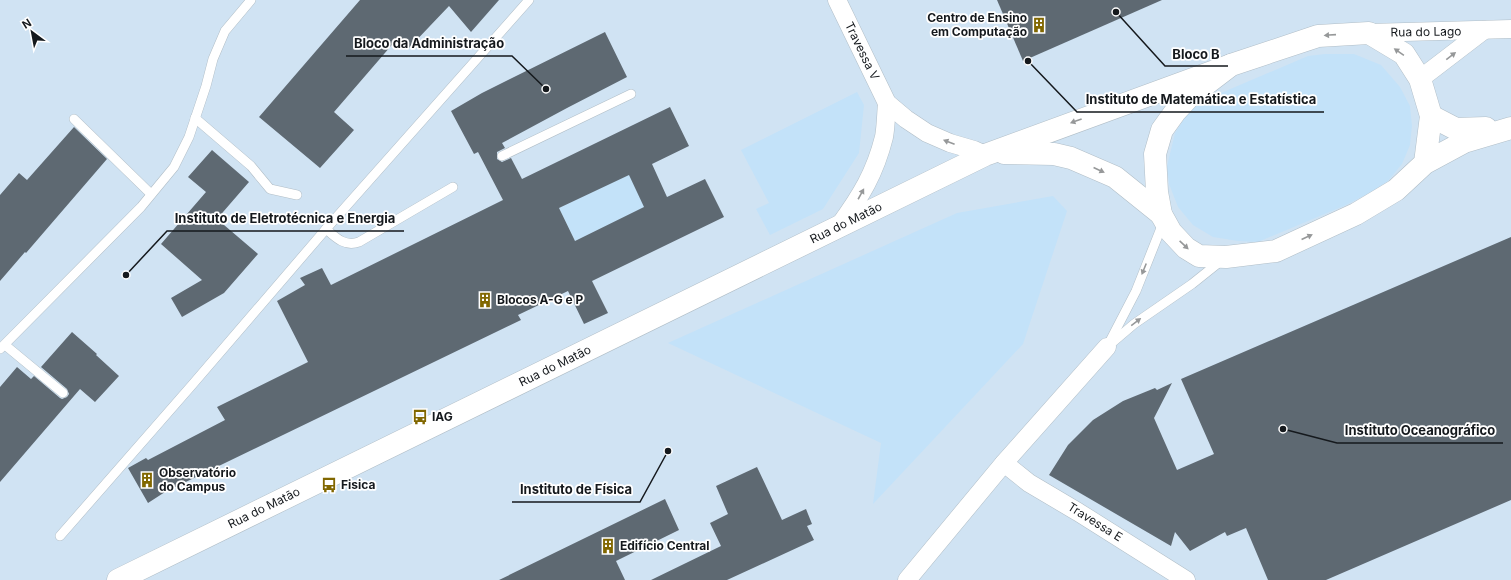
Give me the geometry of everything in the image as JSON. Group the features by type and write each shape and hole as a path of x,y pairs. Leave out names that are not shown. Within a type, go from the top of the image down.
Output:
{"street":[{"name":"Travessa V","path":"837,0 887,103 906,119 927,133 950,143 989,154"},
{"name":"Rua do Lago","path":"1369,33 1511,29"},
{"name":"Rua do Lago","path":"1420,79 1484,30"},
{"path":"1369,33 1404,54 1420,79 1431,116 1425,163"},
{"name":"Rua do Matão","path":"118,580 839,226 989,154 1231,65 1318,36 1369,33"},
{"path":"1231,65 1190,97 1175,112 1162,130 1155,154 1156,192 1162,217 1171,232 1186,248 1199,256 1226,257 1276,251 1356,214 1396,190 1425,163 1464,142 1511,128"},
{"path":"839,226 860,197 875,168 884,136 887,103"},
{"path":"1431,116 1456,129 1511,128"},
{"name":"Rua do Matão","path":"989,154 1054,154 1071,158 1115,177 1162,217"},
{"path":"906,580 1004,463 1107,347"},
{"name":"Travessa E","path":"1004,463 1029,482 1186,580"}],"lane":[{"path":"63,393 2,347 141,207 174,167 189,138 213,59 225,31 251,0"},
{"path":"60,536 192,386 326,229 529,0"},
{"path":"502,156 631,94"},
{"path":"195,118 251,166 270,189 297,195"},
{"path":"74,119 151,194"},
{"path":"326,229 337,239 353,244 359,242 453,187"},
{"path":"1107,347 1136,291 1162,217"},
{"path":"1107,347 1134,324 1192,284 1226,257"}],"shaded area":[{"path":"0,0 1511,0 1511,580 0,580"},
{"path":"1325,54 1354,54 1381,65 1400,87 1410,106 1412,126 1410,145 1402,164 1388,181 1373,191 1346,205 1258,242 1238,241 1213,237 1193,225 1178,207 1169,184 1167,166 1175,133 1186,116 1200,102 1308,56"},
{"path":"857,92 864,105 859,153 823,209 770,235 756,209 769,203 741,150"},
{"path":"629,174 645,207 575,241 559,208"},
{"path":"1053,196 1067,211 1023,344 873,504 881,443 668,343 957,213"}],"building":[{"path":"360,0 499,0 471,32 449,6 409,48 397,39 334,112 354,130 320,168 259,117"},
{"name":"Centro de Ensino em Computação","path":"997,0 1162,0 1023,61"},
{"name":"Blocos A-G e P","path":"605,32 627,77 502,143 505,148 497,152 497,159 502,162 511,158 522,179 670,107 689,146 652,164 667,197 705,179 724,217 592,281 608,313 584,324 568,291 518,315 521,320 165,492 148,503 128,468 146,458 148,460 225,420 217,407 308,362 277,301 305,285 300,278 322,268 331,285 503,200 478,152 474,154 451,111 482,93","holes":["629,175 644,207 575,241 559,208"]},
{"path":"74,127 107,159 0,281 0,195 19,173 27,180"},
{"path":"212,150 249,182 217,219 258,254 224,293 182,317 171,298 202,280 161,244 206,192 188,177"},
{"path":"1511,237 1511,500 1326,580 1268,580 1246,528 1227,536 1225,532 1190,551 1175,532 1171,546 1049,475 1068,445 1093,420 1123,401 1155,388 1157,390 1172,383 1154,418 1177,470 1214,454 1181,379"},
{"path":"72,332 119,376 95,402 80,389 0,482 0,387 17,367 31,379 34,376 60,398 62,399 67,397 69,394 67,389 41,367"},
{"path":"757,467 782,520 806,509 812,524 807,526 814,540 727,580 651,580 721,546 710,523 728,514 716,486"},
{"name":"Edifício Central","path":"665,499 679,530 616,561 625,580 499,580"}],"place":[{"name":"Bloco B","path":"1116,12"},
{"name":"Centro de Ensino em Computação","path":"1039,25"},
{"name":"Instituto de Matemática e Estatística","path":"1028,61"},
{"name":"Bloco da Administração","path":"546,89"},
{"name":"Instituto de Eletrotécnica e Energia","path":"126,275"},
{"name":"Blocos A-G e P","path":"485,300"},
{"name":"IAG","path":"420,417"},
{"name":"Instituto Oceanográfico","path":"1283,429"},
{"name":"Instituto de Física","path":"668,451"},
{"name":"Observatório do Campus","path":"147,480"},
{"name":"Fisica","path":"329,485"},
{"name":"Edifício Central","path":"608,546"}]}
